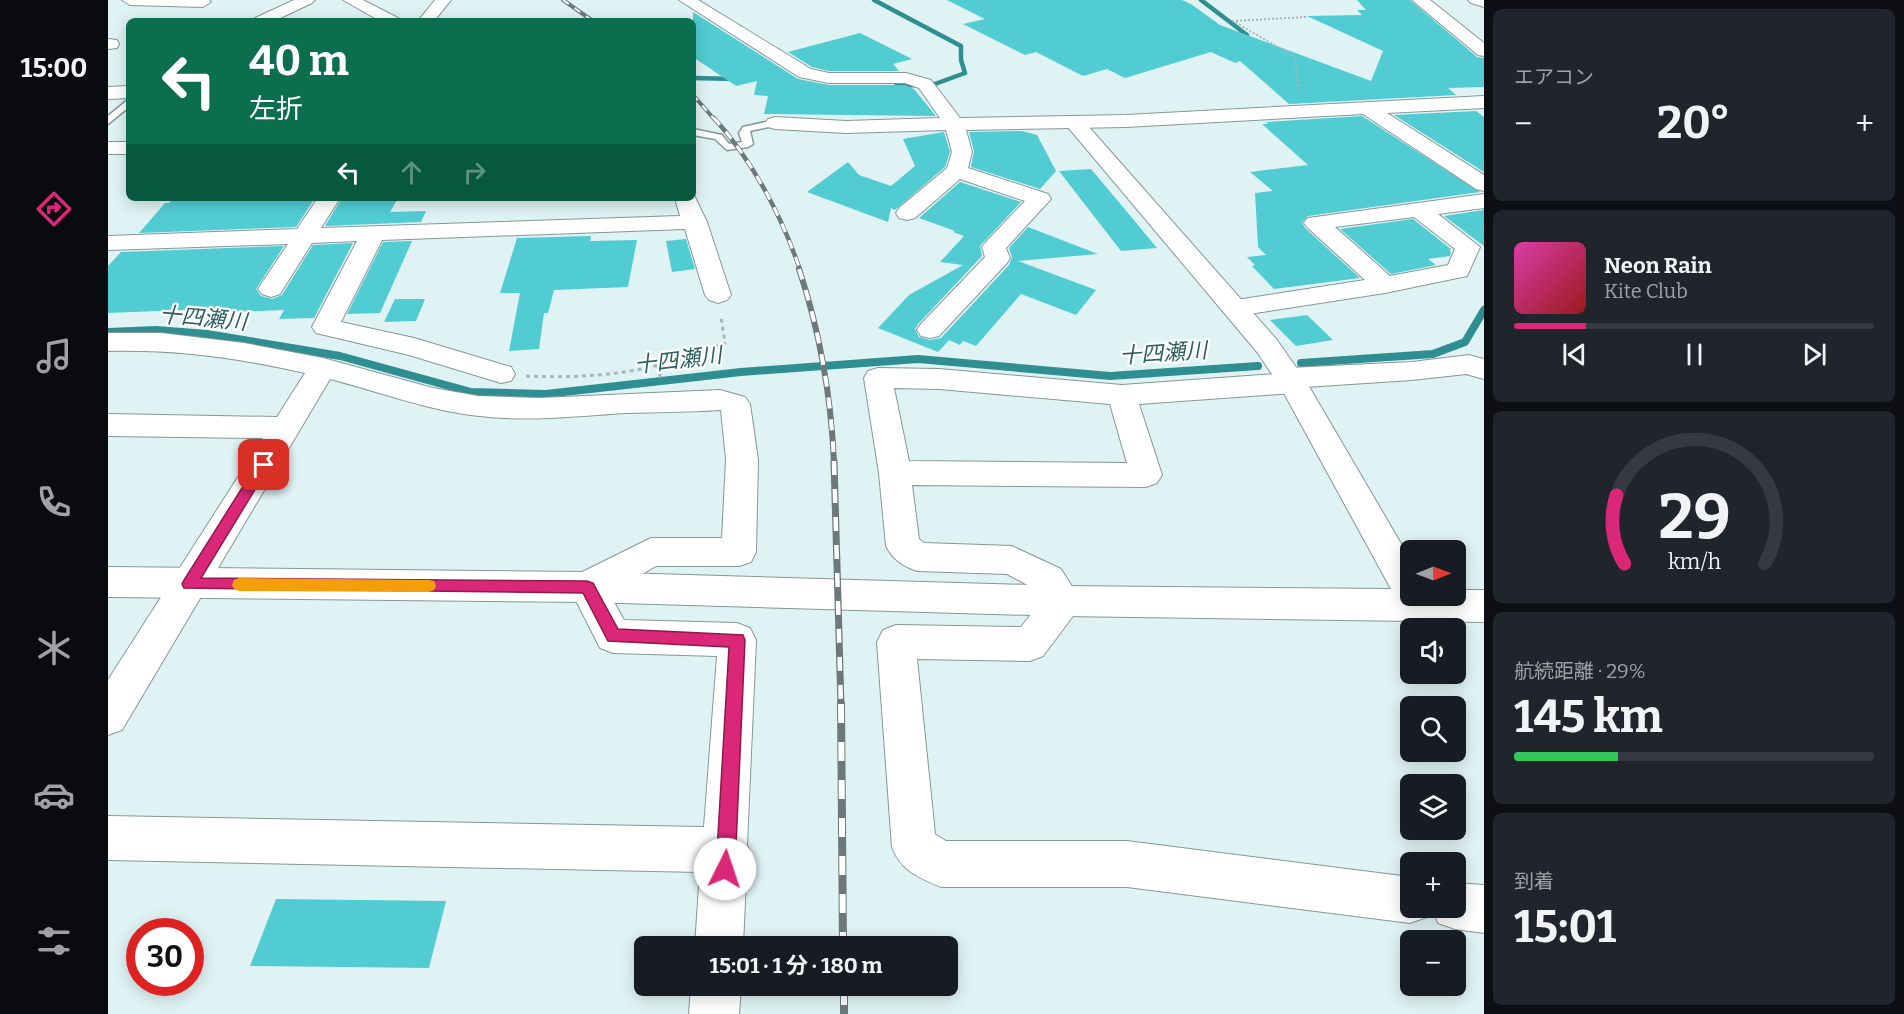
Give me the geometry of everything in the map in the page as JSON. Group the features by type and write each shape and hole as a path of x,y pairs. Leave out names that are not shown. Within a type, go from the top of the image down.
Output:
{"street":[{"path":"268,18 307,0"},
{"path":"351,0 386,18"},
{"path":"428,18 443,0"},
{"path":"687,0 805,73 829,78 906,78 924,84 954,123 962,152 957,171 907,213"},
{"path":"1420,0 1484,51"},
{"path":"1476,0 1484,2"},
{"path":"122,1 203,2"},
{"path":"108,93 126,93"},
{"path":"775,123 846,127 1074,122 1484,102"},
{"path":"1366,108 1484,184"},
{"path":"1074,122 1236,308 1291,380 1400,572"},
{"path":"108,148 126,148"},
{"path":"930,330 998,258 994,247 1040,199 957,171"},
{"path":"271,289 327,201"},
{"path":"687,201 718,295"},
{"path":"1385,285 1316,224 1484,201"},
{"path":"1236,308 1385,285 1458,271 1468,247 1419,210"},
{"path":"108,243 695,222"},
{"path":"373,234 325,327 414,347 501,374"},
{"path":"108,342 132,340 191,343 323,368 443,402 499,408 548,409 656,402 699,403 725,399 735,404 742,460 739,552 651,552 587,587"},
{"path":"1063,601 1048,579 1012,560 917,557 903,546 895,473 878,378 939,379 1122,395 1412,371 1469,364 1484,370"},
{"path":"108,716 323,368"},
{"path":"895,473 1146,475 1122,395"},
{"path":"108,425 286,428"},
{"path":"108,582 587,587 1063,601 1400,597"},
{"path":"587,587 613,636 737,640 727,850 720,936"},
{"path":"1063,601 1030,644 896,642 914,847 941,864 1127,864 1400,899"},
{"path":"1466,604 1484,606"},
{"path":"108,838 727,850"},
{"path":"1466,907 1484,909"},
{"path":"714,1014 715,996"}],"lane":[{"path":"108,121 126,105"},
{"path":"696,133 718,137 728,147 739,147 748,144 744,133 747,129 775,123"}],"path":[{"path":"1306,17 1233,21 1295,57 1299,90 1314,111"},
{"path":"501,374 545,377 605,374 658,366 725,343 718,295"},
{"path":"658,366 660,379"}],"building":[{"path":"947,0 1182,0 1220,25 1371,81 1383,51 1307,16 1362,15 1357,10 1366,10 1357,0 1410,0 1477,57 1484,58 1484,87 1448,88 1456,95 1289,104 1240,61 1235,63 1211,52 1125,78 1107,69 1083,76 1036,52 1025,55 963,24 985,19"},
{"path":"693,12 798,79 829,85 905,85 914,89 936,116 764,114 768,96 754,95 757,81 736,86 696,59 696,18 693,18"},
{"path":"860,33 912,59 893,64 899,71 829,71 812,67 788,52"},
{"path":"1476,111 1484,117 1484,172 1394,115"},
{"path":"1362,116 1480,192 1308,216 1302,223 1306,229 1360,278 1274,289 1252,266 1255,265 1247,257 1266,255 1258,247 1255,193 1273,191 1250,172 1308,165 1262,124"},
{"path":"1022,131 1037,135 1056,171 1040,189 971,167 974,151 969,132"},
{"path":"944,132 950,152 945,167 895,210 891,208 888,222 807,192 848,162 859,175 891,186 915,166 903,139"},
{"path":"1091,169 1157,248 1121,251 1059,171"},
{"path":"960,182 1021,202 980,246 982,256 919,323 915,329 919,337 930,340 941,338 1009,265 1012,257 1009,248 1028,227 1098,254 1018,261 1096,290 1076,315 1021,294 976,346 963,341 960,345 949,340 938,352 878,328 909,295 963,265 940,262 964,236 919,218"},
{"path":"171,201 313,201 296,227 139,233 165,203"},
{"path":"340,201 396,201 390,212 426,211 421,222 325,226"},
{"path":"1484,210 1484,246 1444,216"},
{"path":"1413,219 1452,250 1449,250 1450,256 1428,259 1436,265 1391,274 1340,229"},
{"path":"591,236 590,241 637,240 628,287 554,290 548,313 544,313 539,349 509,351 520,293 500,293 517,238"},
{"path":"686,239 695,269 672,272 666,241"},
{"path":"412,241 380,313 347,314 383,242"},
{"path":"353,243 314,318 279,319 284,310 204,313 206,309 108,313 108,266 121,252 284,246 256,289 261,296 272,299 282,295 313,245"},
{"path":"395,299 425,299 416,321 384,322"},
{"path":"1307,315 1333,340 1296,346 1270,320"},
{"path":"276,899 446,901 429,968 250,966"}],"waterway":[{"path":"874,0 961,46 961,60 965,73 935,84 896,86"},
{"path":"1201,0 1247,35"},
{"path":"696,78 736,79"},
{"name":"十四瀬川","path":"1301,363 1433,354 1465,342 1484,310"},
{"name":"十四瀬川","path":"108,332 156,330 207,334 340,356 471,392 546,394 741,372 918,359 1110,376 1258,366"}],"railway":[{"path":"563,0 589,18"},
{"path":"696,98 715,120"},
{"path":"714,118 753,170 775,209 800,270"},
{"path":"799,269 813,316 823,364 834,462"},
{"path":"834,461 841,706"},
{"path":"841,704 843,936"},
{"path":"844,996 844,1014"}],"slow traffic":[{"path":"239,585 429,586"}],"route":[{"path":"264,465 189,584 587,587 613,636 737,640 725,869"}]}
